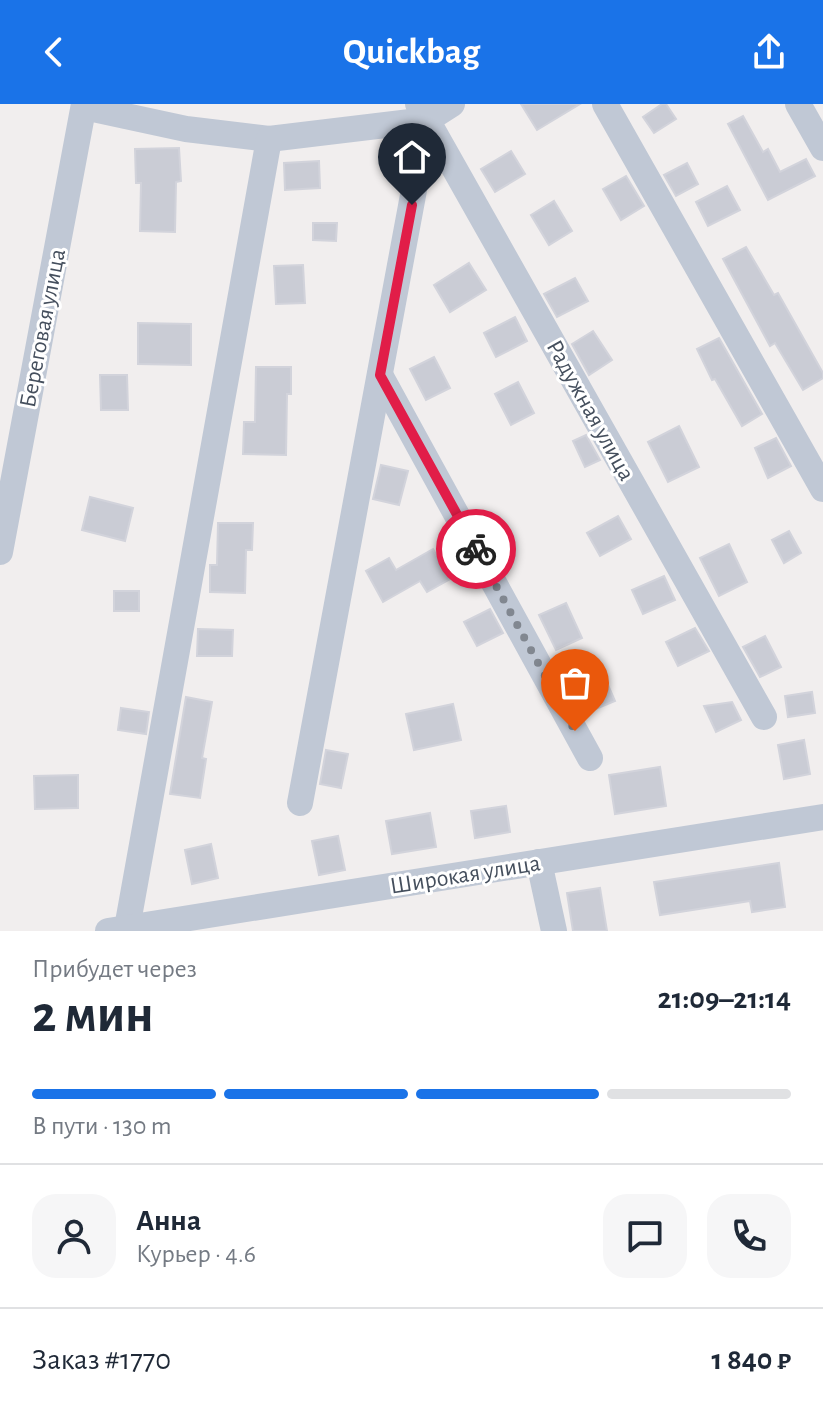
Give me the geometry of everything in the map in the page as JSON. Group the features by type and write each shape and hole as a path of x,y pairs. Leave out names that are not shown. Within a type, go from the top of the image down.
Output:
{"street":[{"path":"84,106 186,129 269,139 423,112 452,104"},
{"path":"605,104 823,489"},
{"path":"798,104 823,148"},
{"name":"Береговая улица","path":"0,552 84,106"},
{"path":"300,803 380,375 423,112"},
{"name":"Радужная улица","path":"423,112 764,717"},
{"path":"118,929 269,139"},
{"path":"380,375 590,758"},
{"name":"Широкая улица","path":"118,929 823,817"},
{"path":"539,862 554,931"}],"building":[{"path":"521,104 580,104 537,130"},
{"path":"666,104 676,119 654,133 643,117"},
{"path":"743,116 763,152 768,149 780,172 806,159 815,176 768,200 728,124"},
{"path":"179,148 181,181 176,182 175,232 140,231 141,183 136,183 135,149"},
{"path":"511,151 525,174 495,192 481,169"},
{"path":"319,161 320,188 285,190 284,163"},
{"path":"687,163 698,184 676,196 664,175"},
{"path":"626,176 644,206 621,220 603,189"},
{"path":"727,186 740,210 708,226 696,202"},
{"path":"554,201 572,231 549,245 531,215"},
{"path":"313,223 337,223 336,241 313,240"},
{"path":"746,247 774,295 778,293 823,373 823,378 803,390 775,343 770,346 723,259"},
{"path":"469,263 486,290 450,312 434,285"},
{"path":"303,265 305,303 276,304 274,266"},
{"path":"575,278 588,301 557,317 544,294"},
{"path":"515,317 527,341 496,357 484,333"},
{"path":"138,323 191,324 191,365 138,364"},
{"path":"593,331 612,360 589,375 572,344"},
{"path":"719,338 762,414 742,426 715,379 712,380 697,349"},
{"path":"434,357 450,388 426,400 410,369"},
{"path":"256,367 291,367 291,394 287,394 286,455 243,454 244,422 255,422"},
{"path":"100,375 127,375 128,410 101,410"},
{"path":"518,382 534,413 511,425 495,394"},
{"path":"679,426 699,467 668,482 648,442"},
{"path":"586,435 600,460 585,467 573,441"},
{"path":"776,438 791,466 768,478 755,448"},
{"path":"381,465 408,471 399,505 373,499"},
{"path":"90,497 133,508 125,541 82,530"},
{"path":"618,516 631,539 600,556 587,533"},
{"path":"218,523 253,523 252,550 246,550 245,593 210,592 210,565 217,565"},
{"path":"789,531 801,553 784,563 772,540"},
{"path":"729,544 747,582 719,596 700,558"},
{"path":"433,549 450,579 427,592 420,581 383,602 366,571 389,558 396,570"},
{"path":"664,576 675,600 643,614 632,590"},
{"path":"114,591 139,591 139,611 114,611"},
{"path":"566,603 582,638 556,650 539,615"},
{"path":"490,609 503,633 477,646 464,622"},
{"path":"695,628 709,651 678,666 666,642"},
{"path":"198,629 233,630 232,656 197,656"},
{"path":"765,636 781,667 760,677 743,647"},
{"path":"601,669 615,701 591,711 576,679"},
{"path":"812,692 815,713 788,717 785,696"},
{"path":"186,697 212,702 202,758 206,759 200,798 170,794"},
{"path":"732,702 741,720 716,732 704,706"},
{"path":"453,704 461,740 414,750 406,714"},
{"path":"121,708 149,712 146,734 118,730"},
{"path":"804,740 810,774 784,779 778,745"},
{"path":"326,750 348,754 341,788 320,784"},
{"path":"660,767 666,806 615,814 609,775"},
{"path":"78,775 78,808 35,809 34,776"},
{"path":"506,806 510,832 475,838 471,811"},
{"path":"430,813 436,847 392,854 386,821"},
{"path":"338,836 345,870 319,875 312,841"},
{"path":"211,844 218,878 192,884 185,850"},
{"path":"779,863 785,907 752,912 750,901 660,915 654,882"},
{"path":"600,888 607,931 573,931 567,893"}],"way so far":[{"path":"476,549 575,731"}],"route":[{"path":"412,205 380,375 476,549"}]}
